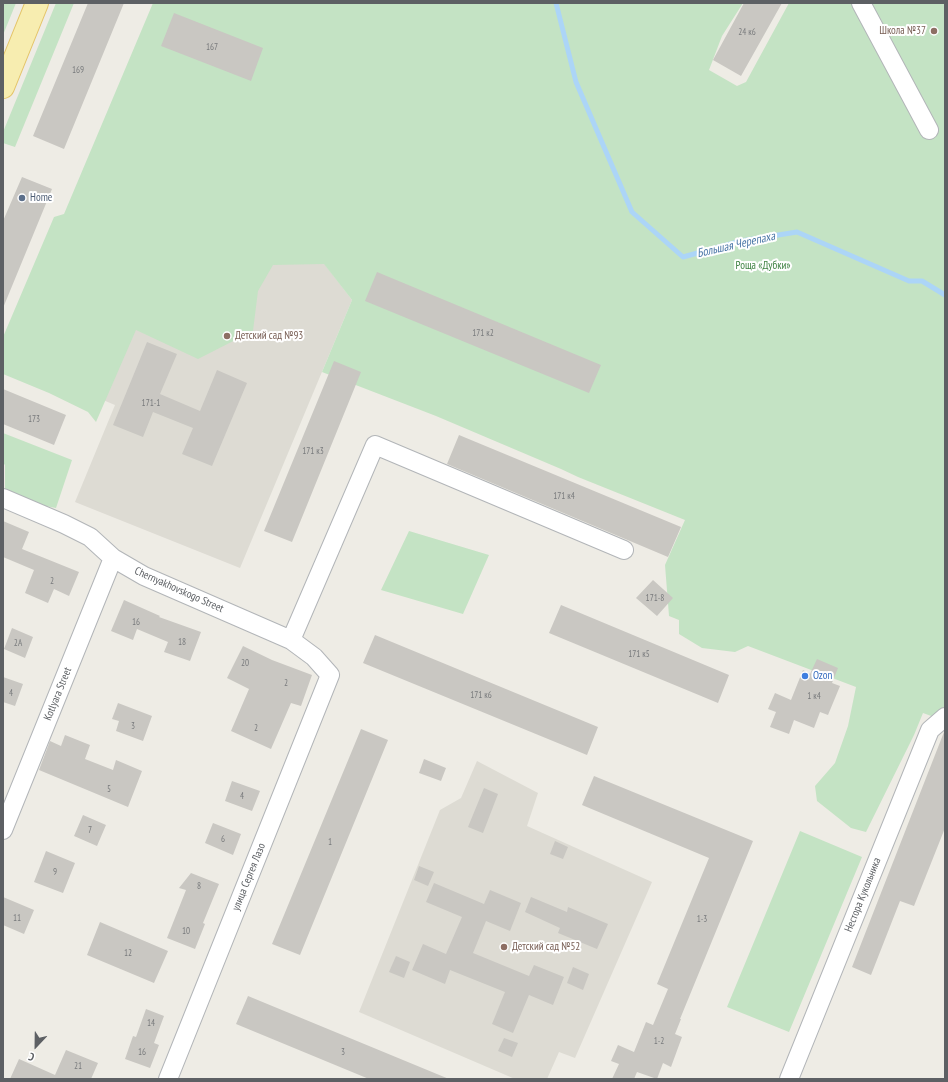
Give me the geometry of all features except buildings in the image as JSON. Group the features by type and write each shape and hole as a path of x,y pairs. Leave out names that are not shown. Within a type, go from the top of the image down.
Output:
{"main road":[{"path":"3,87 37,3"}],"street":[{"path":"861,3 929,130"},
{"path":"291,640 375,445 624,550"},
{"name":"Chernyakhovskogo Street","path":"3,498 64,524 90,537 113,558 144,576 291,640 314,657 330,675"},
{"name":"Kotlyara Street","path":"3,830 113,558"},
{"name":"улица Сергея Лазо","path":"168,1079 330,675"},
{"name":"Нестора Кукольника","path":"789,1079 930,730 945,717"}],"shaded area":[{"name":"Детский сад №93","path":"191,164 272,195 352,300 240,568 75,502 115,405 91,395"},
{"name":"Детский сад №52","path":"477,761 538,793 527,826 652,882 575,1058 559,1052 547,1079 515,1079 359,1012 440,810 461,798"}],"green space":[{"path":"3,3 16,3 3,35"},
{"path":"56,3 74,3 15,147 3,143 3,132"},
{"name":"Роща «Дубки»","path":"153,3 743,3 722,36 709,70 737,86 746,82 789,3 945,3 945,721 923,713 914,735 866,832 851,828 817,801 815,786 835,763 848,726 856,687 748,646 735,652 702,648 679,634 679,620 669,616 665,565 685,520 578,477 436,416 322,372 352,300 324,264 273,265 258,291 253,331 198,359 136,330 96,422 88,412 49,393 3,374 3,337 54,217 64,214"},
{"path":"3,433 72,460 56,508 40,505 5,491"},
{"path":"409,531 489,555 463,614 381,590"},
{"path":"800,831 862,857 789,1032 727,1007"}],"waterway":[{"name":"Большая Черепаха","path":"556,3 576,82 632,212 683,257 741,241 797,232 909,281 922,281 945,295"}],"place":[{"name":"Школа №37","path":"934,31"},
{"name":"Home","path":"22,198"},
{"name":"Детский сад №93","path":"227,336"},
{"name":"Ozon","path":"805,676"},
{"name":"Детский сад №52","path":"504,947"}]}
